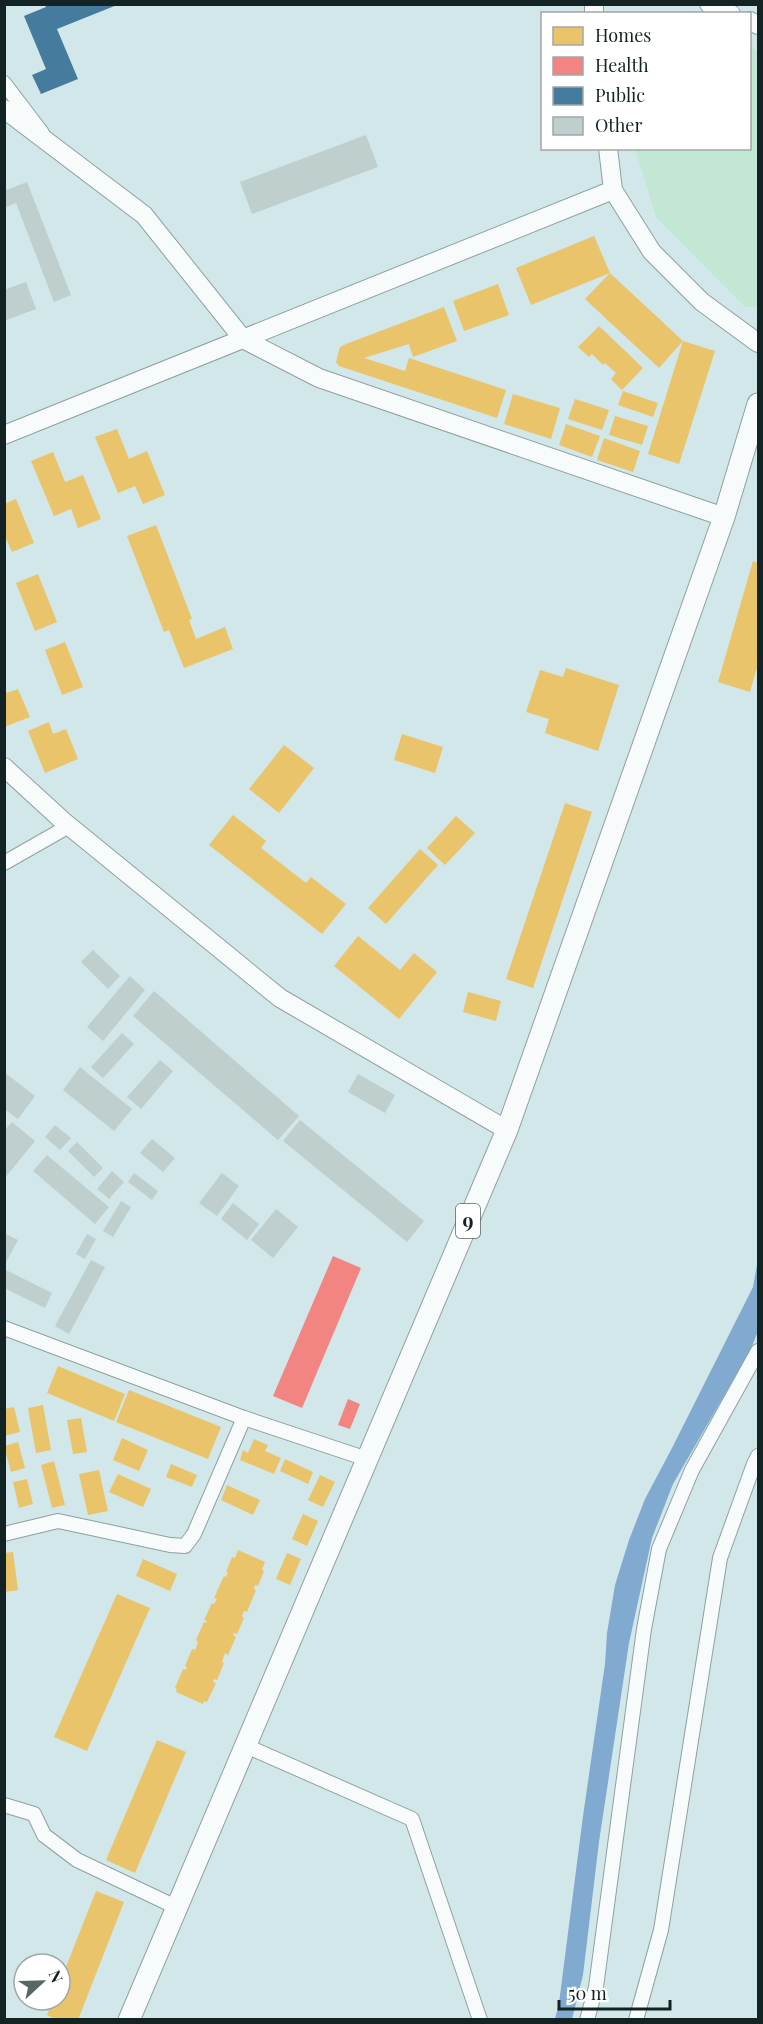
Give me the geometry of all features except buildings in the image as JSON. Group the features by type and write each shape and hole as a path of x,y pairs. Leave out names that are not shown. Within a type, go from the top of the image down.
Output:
{"main road":[{"path":"709,4 727,12"},
{"path":"4,109 144,215 243,339 319,378 724,517"},
{"path":"608,150 613,189 652,252 702,302 759,343"},
{"path":"4,435 613,189"},
{"name":"9","path":"129,2019 507,1130 724,517 759,404"},
{"path":"4,767 69,826 280,998 507,1130"}],"street":[{"path":"4,83 49,142"},
{"path":"4,863 69,826"},
{"path":"4,1328 244,1418 367,1459"},
{"path":"587,2019 596,1987 644,1629 659,1549 692,1470 759,1350"},
{"path":"4,1534 58,1521 170,1545 185,1546 194,1534 244,1418"},
{"path":"636,2019 661,1930 720,1558 754,1464 759,1456"},
{"path":"246,1746 412,1819 480,2019"},
{"path":"4,1805 34,1814 44,1834 77,1860 176,1907"}],"green space":[{"path":"751,48 758,51 757,307 745,307 656,217 635,150 751,150"}],"water":[{"path":"758,1259 758,1331 751,1349 673,1484 652,1538 629,1643 599,1842 583,1975 572,2019 555,2019 615,1585 645,1499 753,1287"}]}
